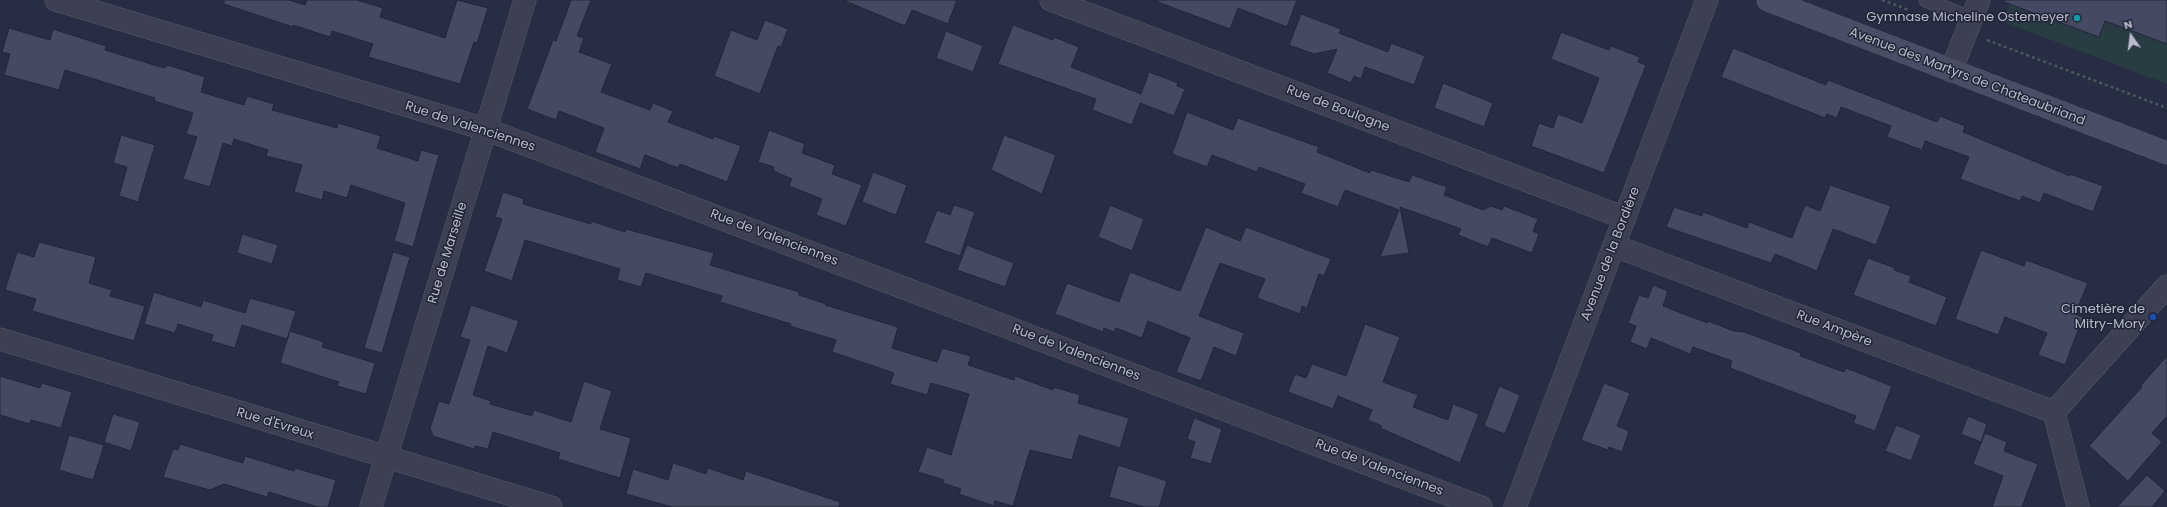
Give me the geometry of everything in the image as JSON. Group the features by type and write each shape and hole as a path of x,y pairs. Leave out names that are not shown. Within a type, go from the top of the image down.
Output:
{"street":[{"name":"Rue de Valenciennes","path":"56,0 485,129 1481,507"},
{"name":"Rue de Marseille","path":"371,507 525,0"},
{"name":"Rue de Boulogne","path":"1051,0 1625,218"},
{"name":"Avenue de la Bordière","path":"1515,507 1707,0"},
{"name":"Avenue des Martyrs de Chateaubriand","path":"1773,1 1951,71 2167,153"},
{"path":"1951,71 1973,17"},
{"name":"Rue Ampère","path":"1614,246 2054,412"},
{"path":"2078,507 2054,412 2167,286"},
{"name":"Rue d'Evreux","path":"0,339 551,507"}],"lane":[{"path":"1926,0 1973,17"}],"path":[{"path":"1882,0 1910,11"},
{"path":"1973,17 2167,108"}],"shaded area":[{"path":"2011,0 2167,0 2167,84 2003,22"}],"building":[{"path":"224,0 289,0 305,5 307,0 357,0 383,8 380,17 445,38 457,0 488,8 477,43 474,42 460,84 368,57 373,44 332,31 330,37 293,25 293,27 224,4"},
{"path":"571,0 591,0 577,36 584,38 579,52 612,64 601,92 650,110 653,103 673,111 668,122 713,139 714,136 741,146 727,182 680,164 678,168 645,155 640,169 595,152 604,128 559,111 556,120 527,109 553,40 556,41"},
{"path":"843,0 957,0 948,24 912,10 905,26"},
{"path":"1158,0 1297,0 1287,27 1238,8 1230,29 1158,2"},
{"name":"Gymnase Micheline Ostemeyer","path":"2005,0 2167,0 2167,44 2105,21 2099,37 2004,2"},
{"path":"1301,14 1341,29 1339,33 1388,52 1391,43 1425,56 1414,85 1365,67 1361,79 1354,76 1351,83 1327,73 1337,49 1314,54 1289,45"},
{"path":"765,20 788,29 781,47 778,46 760,94 714,76 731,30 757,40"},
{"path":"1013,25 1053,40 1054,37 1079,47 1071,67 1141,94 1149,72 1178,83 1177,86 1185,89 1174,116 1140,103 1132,125 1092,110 1096,99 998,64"},
{"path":"9,28 50,40 53,29 106,46 105,50 164,68 168,65 205,77 201,92 244,105 247,96 274,104 272,110 337,128 338,123 381,136 377,148 418,161 421,150 439,155 413,247 394,241 405,203 351,185 347,198 324,191 322,200 294,192 302,165 266,156 268,150 234,139 232,146 223,143 210,187 183,179 197,137 186,134 193,113 154,101 155,98 65,70 59,90 4,75 10,54 2,52"},
{"path":"946,31 983,46 973,72 936,58"},
{"path":"1561,32 1609,50 1611,46 1640,57 1638,62 1646,65 1604,173 1531,146 1539,123 1553,128 1558,114 1582,123 1599,78 1551,59"},
{"path":"1733,48 1826,85 1828,80 1937,122 1940,116 1965,126 1963,132 2070,176 2070,174 2103,186 2093,212 2044,193 2040,203 2022,196 2020,201 1960,179 1969,157 1925,141 1922,150 1887,137 1891,126 1841,107 1837,118 1827,114 1825,118 1721,77"},
{"path":"1443,83 1493,103 1484,127 1434,108"},
{"path":"1187,112 1233,130 1238,118 1319,147 1317,152 1370,173 1371,170 1409,182 1412,175 1447,187 1444,195 1483,210 1491,206 1502,210 1504,206 1538,219 1533,231 1539,234 1532,253 1492,238 1488,247 1458,235 1461,229 1400,207 1409,253 1380,257 1399,210 1345,190 1338,207 1301,193 1305,184 1259,167 1257,172 1212,155 1207,167 1172,154"},
{"path":"769,130 805,144 802,153 835,165 832,174 862,185 846,226 816,215 822,199 789,186 792,179 773,171 774,167 758,162"},
{"path":"121,135 155,145 138,202 119,196 127,167 113,163"},
{"path":"1004,135 1056,155 1042,194 991,170"},
{"path":"873,172 907,185 896,215 862,202"},
{"path":"1830,185 1891,206 1876,245 1833,229 1817,271 1775,254 1771,263 1666,227 1674,207 1702,216 1703,212 1747,228 1749,222 1792,238 1805,205 1820,211"},
{"path":"503,192 524,199 523,204 591,224 591,221 625,232 626,229 714,253 710,265 799,292 799,295 826,304 825,305 898,327 892,348 937,362 942,348 971,356 968,365 1014,380 1015,376 1053,390 1054,387 1080,395 1078,403 1129,418 1120,448 1079,435 1072,460 1030,450 1013,506 995,501 994,506 959,494 961,489 943,483 944,480 918,472 927,447 951,455 969,394 931,383 927,395 890,384 894,373 832,352 836,340 720,302 722,296 646,273 641,287 617,280 620,269 525,240 512,281 484,271 502,219 495,217"},
{"path":"954,205 975,212 960,256 924,243 937,210 950,215"},
{"path":"1110,205 1144,219 1132,251 1098,237"},
{"path":"1206,227 1240,241 1246,227 1331,259 1324,276 1319,274 1307,308 1302,306 1300,314 1257,298 1265,279 1220,263 1199,316 1244,333 1236,356 1214,347 1201,381 1176,372 1190,338 1148,321 1142,338 1116,328 1114,332 1104,328 1103,332 1055,314 1067,283 1119,302 1130,272 1180,291"},
{"path":"242,234 278,245 272,264 237,253"},
{"path":"39,242 96,257 89,283 112,290 110,296 145,306 134,341 32,311 36,299 5,290 17,252 34,257"},
{"path":"967,245 1014,263 1005,287 957,270"},
{"path":"1981,250 2024,266 2026,260 2088,283 2075,314 2083,317 2065,365 2038,355 2047,333 2005,317 1998,335 1955,319"},
{"path":"393,252 410,257 382,353 364,348"},
{"path":"1868,258 1895,268 1894,270 1911,276 1909,282 1947,297 1936,326 1853,295"},
{"path":"1653,285 1668,291 1663,306 1707,323 1708,321 1734,331 1744,332 1801,353 1800,356 1844,372 1846,368 1892,386 1875,431 1853,423 1856,416 1730,368 1732,361 1693,347 1690,354 1651,338 1647,349 1630,342 1636,326 1628,323 1639,295 1648,298"},
{"path":"154,292 201,307 203,300 245,313 250,298 296,311 287,339 242,325 235,348 211,341 213,335 178,324 175,333 144,324"},
{"path":"471,305 519,321 507,353 488,346 473,395 491,401 490,404 532,416 534,410 571,422 584,381 612,391 600,429 631,438 620,478 558,459 560,453 493,432 488,449 475,446 474,449 433,436 430,428 439,401 449,404 470,340 460,337"},
{"path":"1365,324 1400,337 1383,382 1418,395 1413,407 1448,420 1453,404 1479,414 1460,463 1380,428 1382,426 1368,420 1372,410 1338,396 1333,409 1288,392 1295,374 1306,378 1312,364 1346,376"},
{"path":"290,331 324,342 322,347 375,363 366,394 337,386 339,382 280,363"},
{"path":"2167,356 2167,416 2152,433 2162,442 2128,481 2089,446 2142,387 2141,385"},
{"path":"0,376 40,388 42,383 72,392 61,428 31,420 30,424 0,415"},
{"path":"1604,383 1630,393 1617,426 1629,431 1622,452 1609,447 1608,450 1581,440"},
{"path":"1499,386 1520,395 1505,434 1484,426"},
{"path":"113,414 140,422 131,451 104,442"},
{"path":"1968,416 1987,424 1981,442 1961,434"},
{"path":"1194,418 1222,429 1211,464 1190,458 1195,442 1187,439"},
{"path":"1896,425 1921,435 1911,461 1885,451"},
{"path":"1985,433 2007,442 2004,451 2038,464 2022,507 1992,507 2003,476 1973,464"},
{"path":"69,435 104,445 93,480 59,470"},
{"path":"180,444 243,463 245,456 294,471 295,468 336,480 328,507 318,507 269,492 267,497 224,484 210,490 163,477 173,449 178,450"},
{"path":"673,463 706,474 708,468 743,480 746,471 840,502 839,507 672,507 626,494 633,469 668,480"},
{"path":"1118,465 1167,481 1159,507 1144,507 1109,497"},
{"path":"2147,475 2165,491 2152,507 2117,507"}],"place":[{"name":"Gymnase Micheline Ostemeyer","path":"2077,18"},
{"name":"Cimetière de Mitry-Mory","path":"2153,317"}]}
